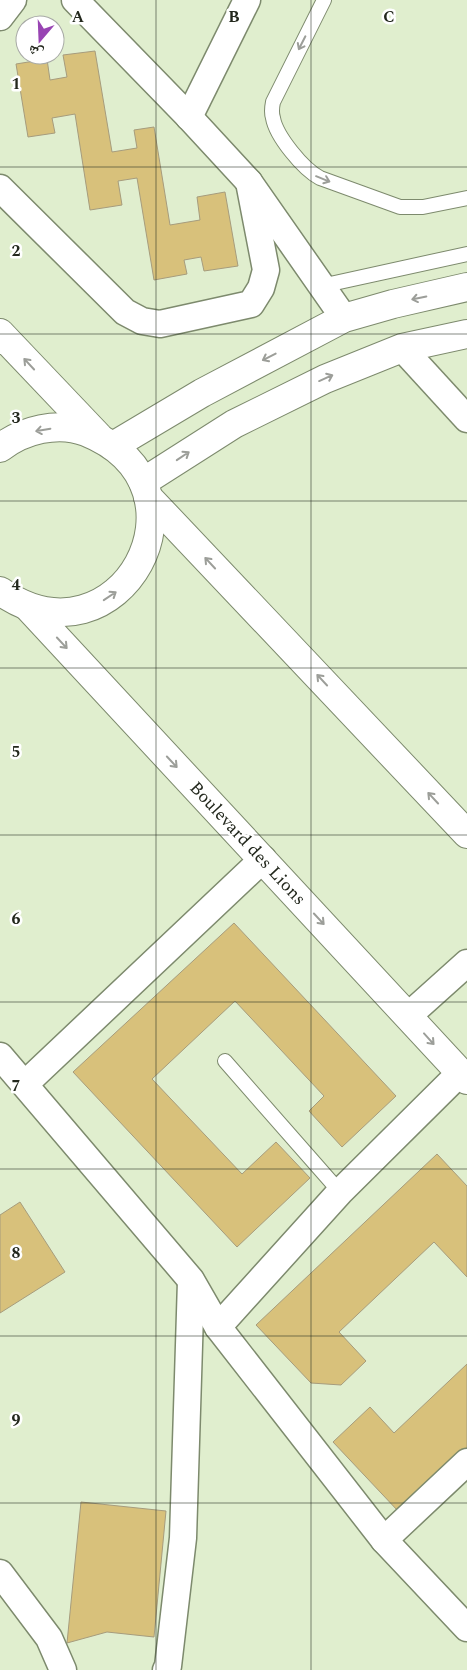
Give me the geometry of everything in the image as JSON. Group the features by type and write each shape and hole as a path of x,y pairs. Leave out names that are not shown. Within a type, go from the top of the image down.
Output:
{"main road":[{"path":"106,442 344,318 393,304 467,288"},
{"path":"0,333 106,442 125,456 135,468 145,490 151,515 150,533 146,550 133,574 114,594 99,603 82,609 64,612 46,612 10,602"},
{"path":"145,490 234,424 325,379 402,348 467,334"},
{"path":"0,448 16,438 49,428 66,428 82,431 106,442"},
{"path":"145,490 467,834"},
{"name":"Boulevard des Lions","path":"10,602 263,859 463,1076"}],"street":[{"path":"0,17 13,0"},
{"path":"75,0 189,117 249,182 344,318"},
{"path":"189,117 247,0"},
{"path":"0,188 125,312 142,321 160,324 251,304 261,288 266,270 249,182"},
{"path":"402,348 467,420"},
{"path":"25,1084 263,859"},
{"path":"408,1016 467,963"},
{"path":"0,1056 191,1280 218,1326 384,1540 467,1628"},
{"path":"218,1326 340,1192 463,1076"},
{"path":"166,1670 183,1538 191,1280"},
{"path":"384,1540 467,1462"},
{"path":"1,1576 49,1638 63,1670"}],"lane":[{"path":"324,0 276,94 272,110 275,127 298,160 308,171 320,178 400,206 423,207 467,198"},
{"path":"321,286 467,254"},
{"path":"224,1061 340,1192"}],"building":[{"path":"95,51 112,152 137,148 134,130 154,127 170,225 200,220 197,197 225,192 238,266 204,271 201,257 184,260 187,274 154,280 137,178 118,181 122,205 90,210 75,114 52,118 55,133 28,137 16,65 48,65 50,80 67,77 65,55"},
{"path":"234,923 396,1096 342,1147 309,1111 324,1096 235,1001 152,1079 242,1174 276,1142 310,1178 237,1247 73,1072"},
{"path":"437,1154 467,1186 467,1277 434,1242 339,1332 366,1361 341,1385 311,1383 256,1325"},
{"path":"20,1202 65,1272 0,1313 0,1215"},
{"path":"467,1364 467,1447 398,1511 333,1442 370,1407 394,1433"},
{"path":"81,1502 166,1511 154,1637 107,1632 67,1643"}]}
